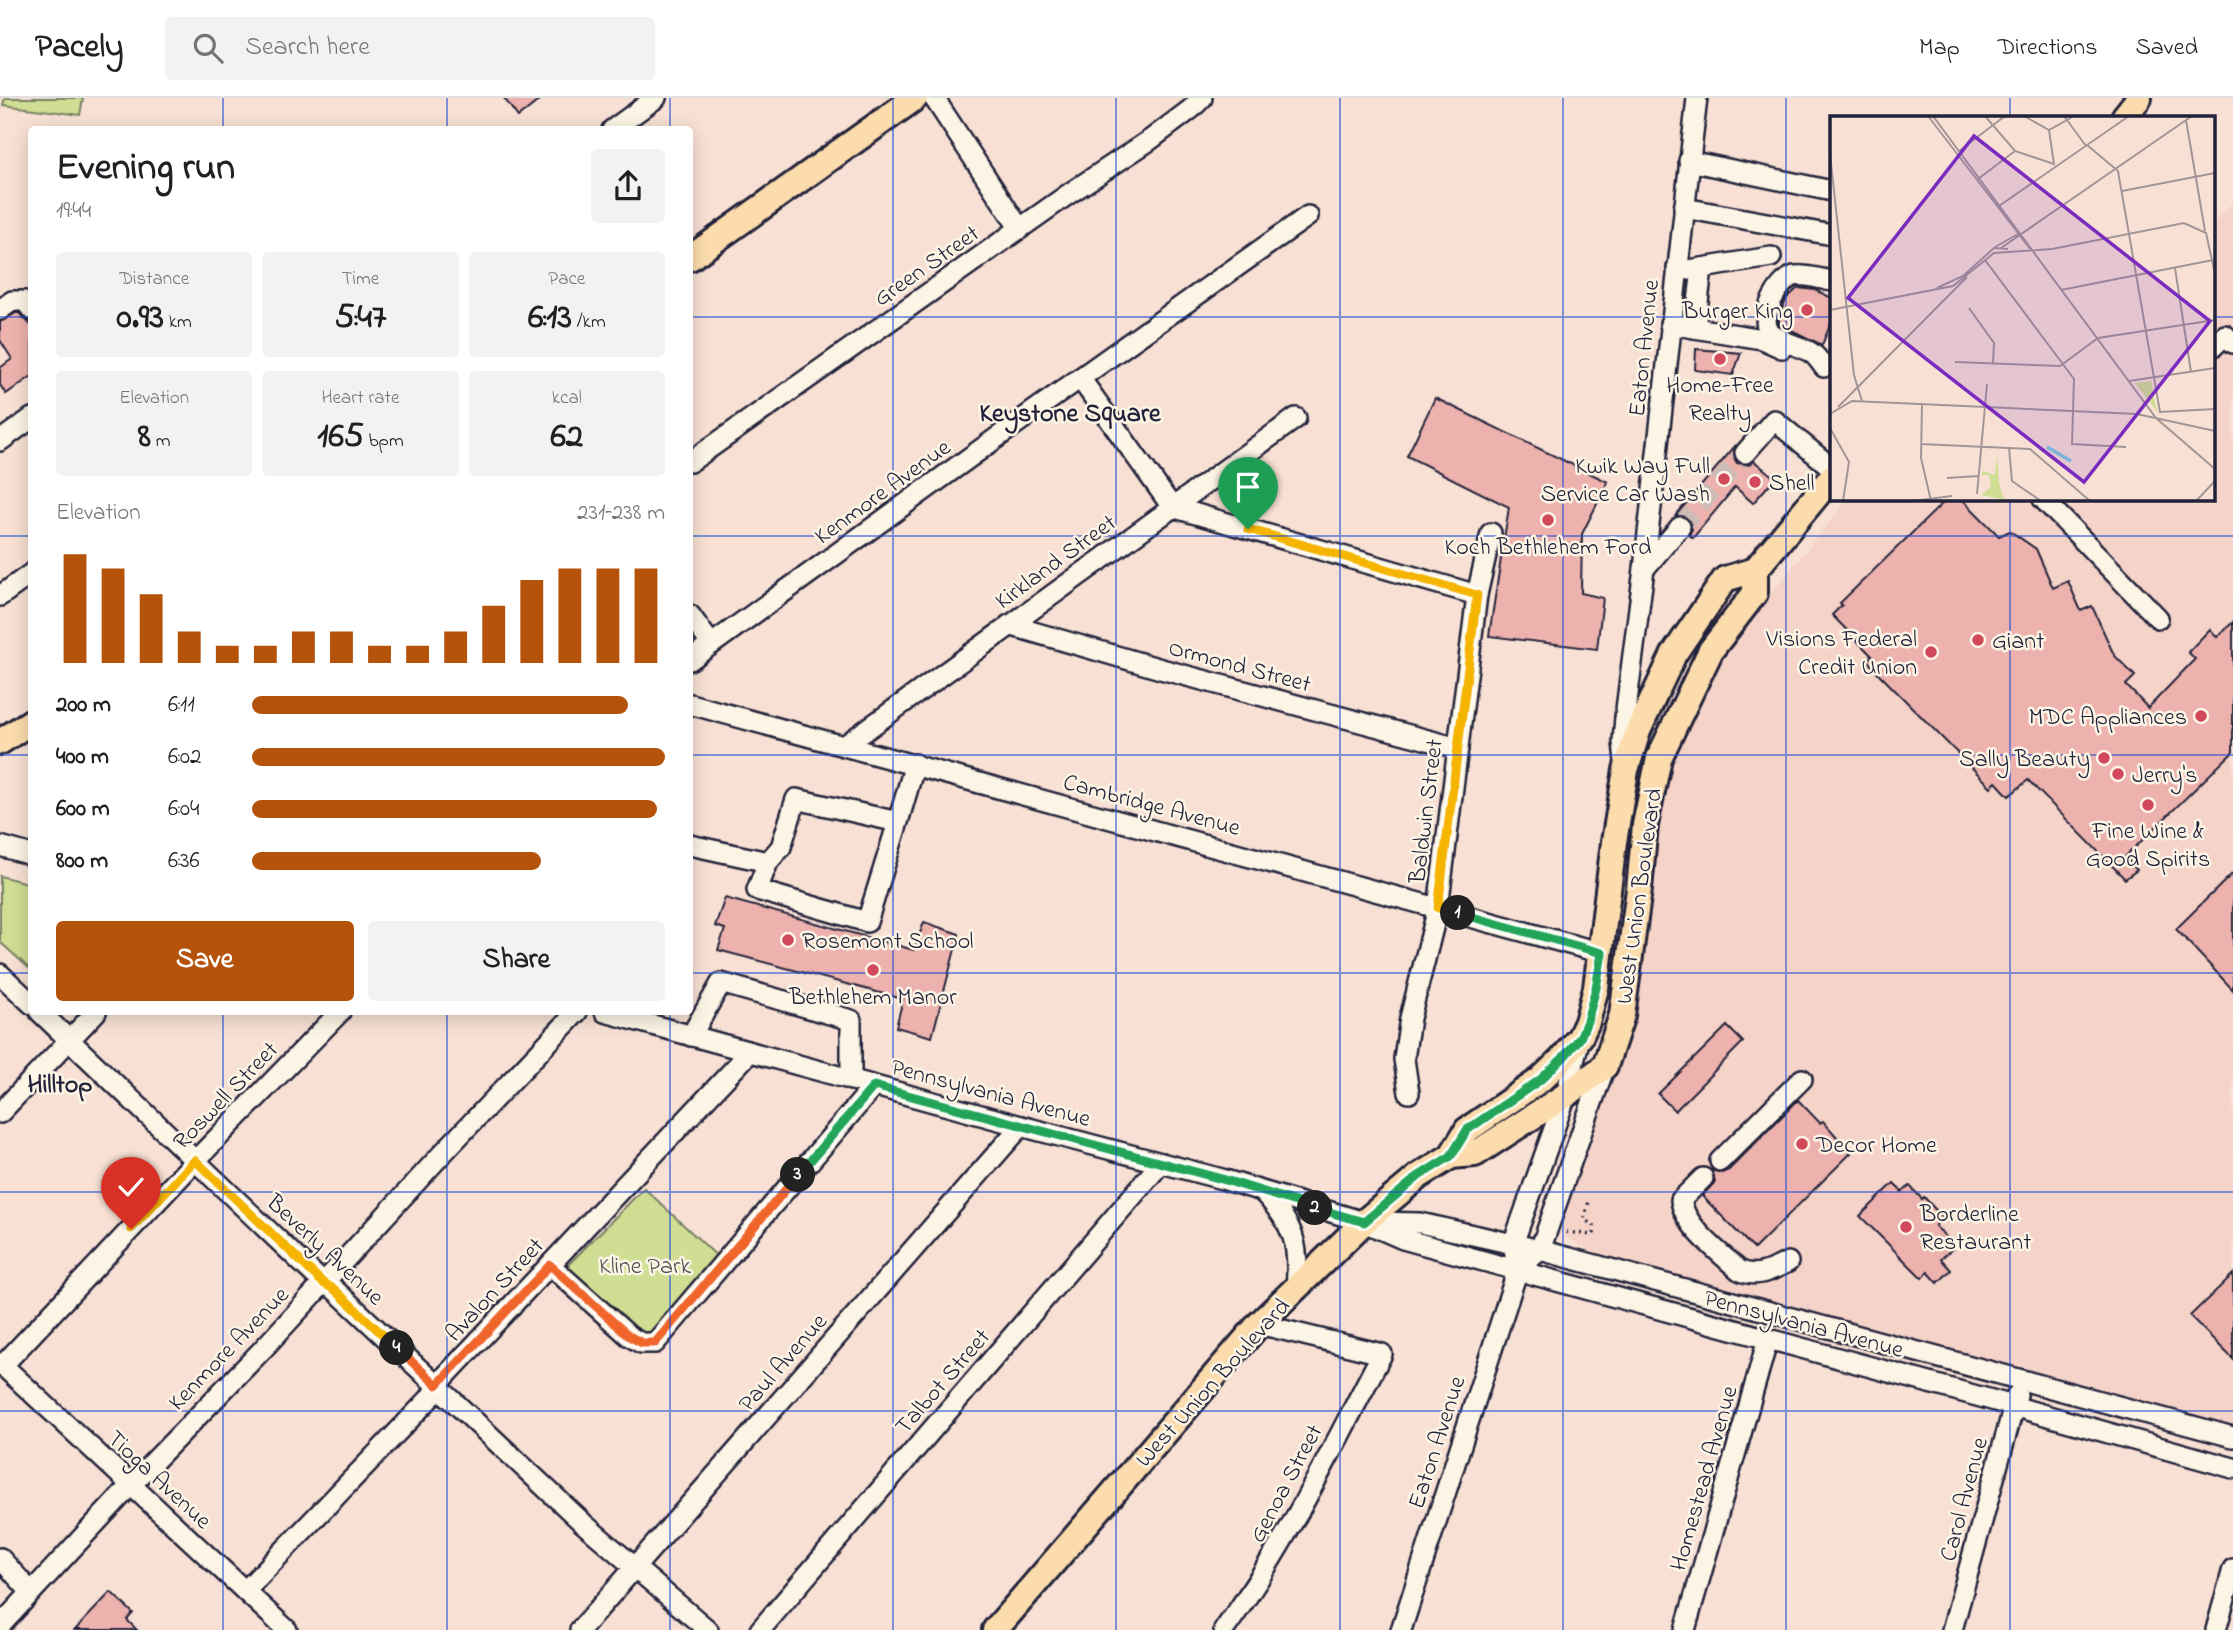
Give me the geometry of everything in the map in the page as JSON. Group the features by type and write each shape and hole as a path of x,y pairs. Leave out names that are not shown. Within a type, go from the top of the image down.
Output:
{"main road":[{"path":"693,256 915,98"},
{"path":"2125,116 2139,98"},
{"name":"West Union Boulevard","path":"995,1630 1259,1324 1364,1222 1419,1176 1451,1156 1467,1130 1540,1080 1580,1038 1596,988 1614,842 1626,770 1638,732 1674,654 1725,579 1755,570 1830,479"},
{"name":"West Union Boulevard","path":"1451,1156 1475,1154 1566,1095 1605,1066 1622,1015 1645,825 1659,758 1711,650 1755,593 1755,570"},
{"path":"0,743 28,724"}],"street":[{"path":"618,126 656,98"},
{"path":"934,98 1020,229"},
{"name":"Eaton Avenue","path":"1626,770 1623,744 1625,717 1697,98"},
{"name":"Green Street","path":"693,460 1196,104"},
{"path":"1689,161 1830,191"},
{"path":"1684,208 1830,235"},
{"name":"Kenmore Avenue","path":"693,658 1308,216"},
{"path":"1677,268 1689,270 1771,257"},
{"path":"1695,328 1702,268"},
{"path":"1828,368 1814,354 1775,337 1767,328 1765,319 1777,288 1786,279 1797,275 1830,281"},
{"path":"0,310 12,302 28,306"},
{"path":"1670,324 1762,339 1828,368"},
{"path":"1080,378 1172,507 1477,595"},
{"name":"Kirkland Street","path":"844,746 1296,418"},
{"path":"1745,453 1774,420 1830,466"},
{"path":"0,441 28,421"},
{"path":"2044,500 2158,618"},
{"path":"1644,569 1680,527"},
{"name":"Baldwin Street","path":"1409,1093 1404,1059 1410,1018 1438,908 1477,595 1491,533"},
{"path":"0,596 28,576"},
{"path":"693,619 711,644"},
{"name":"Ormond Street","path":"1009,625 1303,708 1458,748"},
{"name":"Cambridge Avenue","path":"693,705 1602,953"},
{"path":"898,821 796,799 781,847 768,862 757,890 867,922 898,821 915,764"},
{"path":"0,846 28,854"},
{"path":"693,846 768,862"},
{"path":"0,974 28,1000"},
{"path":"691,1036 721,983 851,1020 851,1080"},
{"name":"Beverly Avenue","path":"43,1015 323,1283 334,1289 584,1524 708,1630"},
{"path":"0,1113 93,1015"},
{"name":"Roswell Street","path":"2,1368 195,1160 337,1015"},
{"name":"Kenmore Avenue","path":"0,1626 573,1015"},
{"name":"Pennsylvania Avenue","path":"616,1015 1161,1163 1364,1222 1403,1239 2233,1468"},
{"name":"Eaton Avenue","path":"1401,1630 1518,1269 1514,1244 1566,1095 1580,1038"},
{"name":"Avalon Street","path":"245,1591 431,1397 437,1385 750,1052"},
{"path":"1518,1269 1540,1250 1605,1066"},
{"path":"1720,1161 1802,1079"},
{"path":"550,1265 629,1336 642,1343 655,1343 874,1086"},
{"name":"Paul Avenue","path":"580,1630 1021,1126"},
{"name":"Talbot Street","path":"760,1630 1161,1163"},
{"path":"1703,1178 1681,1200 1684,1215 1695,1228 1745,1273 1767,1272 1788,1262"},
{"path":"1262,1192 1279,1210 1291,1229 1297,1259 1296,1289"},
{"name":"Pennsylvania Avenue","path":"1364,1222 1420,1223 1540,1250 2233,1437"},
{"name":"Genoa Street","path":"1224,1630 1254,1589 1282,1542 1382,1354 1259,1324"},
{"name":"Homestead Avenue","path":"1685,1630 1768,1339"},
{"name":"Tioga Avenue","path":"2,1368 287,1630"},
{"name":"Carol Avenue","path":"1952,1630 2021,1381"},
{"path":"0,1558 31,1592"},
{"path":"2216,1630 2233,1569"}],"path":[{"path":"1561,1233 1594,1233 1594,1226 1584,1219 1589,1201"}],"shaded area":[{"path":"2233,202 2233,1431 1592,1251 1566,1237 1562,1227 1567,1203 1630,1017 1644,952 1658,811 1670,757 1704,681 1743,628 1847,500 2216,500 2216,220"}],"green space":[{"path":"5,98 83,98 80,115 3,105"},
{"path":"0,876 28,883 28,967 0,942"},
{"name":"Kline Park","path":"644,1188 721,1260 654,1333 645,1334 634,1330 567,1266"}],"building":[{"path":"504,98 542,98 518,117"},
{"name":"Burger King","path":"1798,288 1815,290 1830,297 1830,326 1822,345 1779,324 1779,315 1787,298"},
{"path":"19,313 28,322 28,379 6,394 0,385 0,368 12,359 0,340 0,322"},
{"name":"Home-Free Realty","path":"1696,349 1741,353 1733,375 1695,370"},
{"name":"Koch Bethlehem Ford","path":"1435,398 1608,482 1582,534 1581,593 1603,598 1597,649 1489,636 1509,507 1407,456"},
{"name":"Kwik Way Full Service Car Wash","path":"1736,445 1733,456 1737,463 1748,465 1754,461 1775,478 1753,503 1735,487 1693,538 1689,535 1692,529 1688,518 1676,515"},
{"path":"1946,500 1963,500 1999,536 2010,531 2036,549 2053,588 2068,581 2081,611 2092,606 2114,655 2135,676 2126,685 2148,708 2195,659 2188,652 2210,629 2217,637 2233,622 2233,752 2125,857 2137,870 2125,879 2028,780 2009,796 1996,782 1991,787 1867,660 1872,656 1832,615 1842,605 1840,603"},
{"path":"2233,873 2233,990 2176,929"},
{"name":"Bethlehem Manor","path":"725,898 914,950 924,922 959,934 932,1037 896,1027 903,999 718,950 725,929 715,926"},
{"path":"1727,1026 1743,1042 1675,1111 1658,1094"},
{"path":"1798,1100 1820,1123 1823,1121 1851,1153 1754,1249 1702,1196 1715,1182 1712,1170 1722,1173 1729,1170"},
{"path":"1894,1183 1902,1192 1910,1186 1943,1218 1935,1226 1955,1246 1941,1259 1951,1270 1938,1283 1928,1272 1922,1278 1860,1216"},
{"path":"2233,1274 2233,1359 2190,1316"},
{"path":"111,1592 133,1613 127,1620 137,1630 75,1630"}],"tunnel":[{"path":"1680,527 1745,453"}],"place":[{"name":"Burger King","path":"1807,310"},
{"name":"Home-Free Realty","path":"1720,359"},
{"name":"Kwik Way Full Service Car Wash","path":"1724,479"},
{"name":"Shell","path":"1755,482"},
{"name":"Koch Bethlehem Ford","path":"1548,520"},
{"name":"Giant","path":"1978,640"},
{"name":"Visions Federal Credit Union","path":"1931,652"},
{"name":"MDC Appliances","path":"2201,716"},
{"name":"Sally Beauty","path":"2104,758"},
{"name":"Jerry's","path":"2118,774"},
{"name":"Fine Wine & Good Spirits","path":"2148,805"},
{"name":"Rosemont School","path":"788,940"},
{"name":"Bethlehem Manor","path":"873,970"},
{"name":"Decor Home","path":"1802,1144"},
{"name":"Borderline Restaurant","path":"1906,1227"}],"district":[{"name":"Keystone Square","path":"1070,412"},
{"name":"Hilltop","path":"60,1083"}],"route":[{"path":"131,1229 195,1160 323,1283 334,1289 437,1385 550,1265 629,1336 642,1343 655,1343 874,1086 1222,1179 1364,1222 1419,1176 1451,1156 1467,1130 1540,1080 1562,1059 1580,1038 1587,1021 1602,953 1438,908 1477,595 1248,529"}]}
